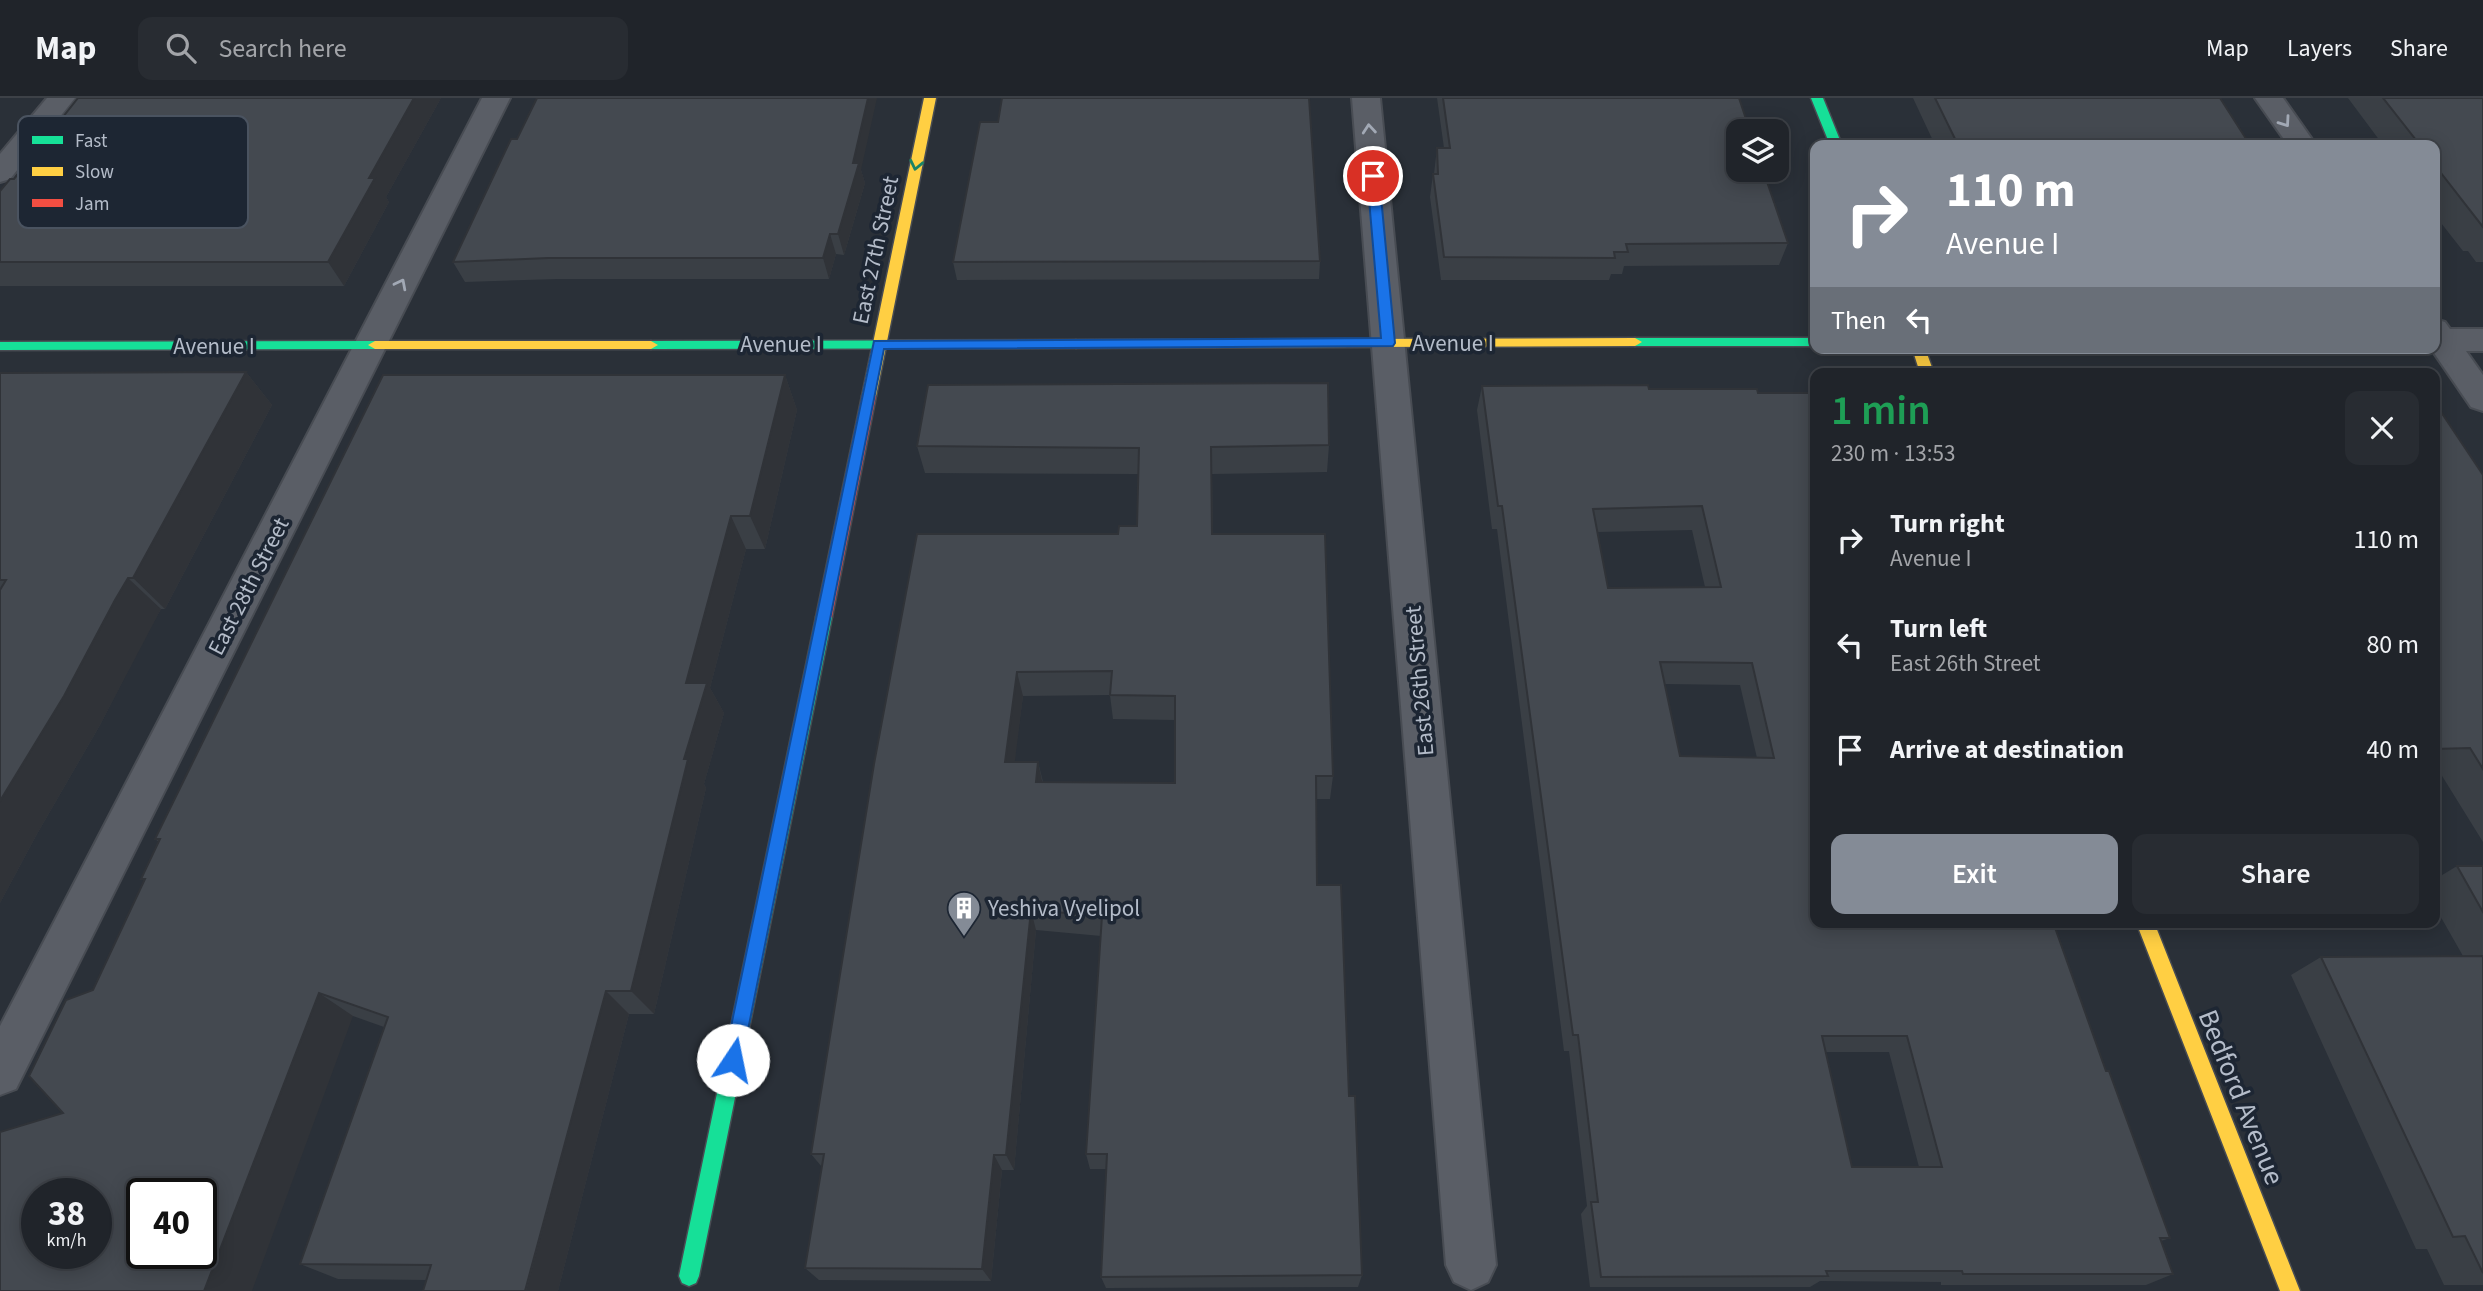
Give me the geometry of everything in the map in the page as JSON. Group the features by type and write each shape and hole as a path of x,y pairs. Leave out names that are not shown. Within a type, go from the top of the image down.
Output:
{"street":[{"path":"46,116 61,98"},
{"name":"East 28th Street","path":"0,1073 496,98"},
{"name":"East 27th Street","path":"689,1276 930,98"},
{"name":"East 26th Street","path":"1366,98 1471,1265"},
{"path":"1817,98 1834,140"},
{"path":"2269,98 2298,140"},
{"path":"0,173 18,151"},
{"path":"2440,336 2483,340"},
{"path":"2440,340 2483,399"},
{"name":"Avenue I","path":"0,346 1810,342"},
{"name":"Bedford Avenue","path":"2147,928 2291,1291"}],"building":[{"path":"78,98 414,98 369,178 375,178 328,262 0,262 0,191 18,174 18,228 248,228 248,116 64,116"},
{"path":"537,98 868,98 853,163 859,163 838,234 830,234 823,258 548,258 453,262 511,139 517,139"},
{"path":"1002,98 1309,98 1320,261 953,262 980,122 998,122"},
{"path":"1443,98 1739,98 1746,119 1726,119 1726,182 1767,182 1788,243 1626,244 1628,252 1614,252 1615,258 1444,257 1433,174 1438,174 1437,148 1450,148"},
{"path":"1935,98 2220,98 2247,140 1956,140"},
{"path":"2383,98 2483,98 2483,227 2440,172 2440,140 2416,140"},
{"path":"246,372 133,578 128,578 64,696 0,801 0,590 6,580 0,580 0,373"},
{"path":"383,375 785,375 750,516 731,516 686,683 707,683 684,759 688,759 631,991 606,991 525,1291 423,1291 431,1265 300,1264 388,1017 319,993 217,1257 217,1178 126,1178 126,1269 212,1269 204,1291 0,1291 0,1132 63,1113 29,1076 66,1000 93,990 145,879 141,879 160,839 155,839"},
{"path":"1328,383 1329,445 1211,447 1212,534 1325,534 1333,776 1316,776 1317,885 1341,885 1349,1096 1355,1096 1362,1275 1101,1277 1107,1154 1086,1154 1102,916 1031,910 1006,1155 994,1155 982,1269 805,1268 824,1154 811,1154 874,764 917,534 1118,534 1119,526 1137,526 1139,448 917,446 928,385","holes":["1112,671 1110,695 1175,696 1175,783 1036,782 1038,762 1005,762 1017,672"]},
{"path":"1648,385 1649,389 1757,389 1758,393 1810,393 1810,928 2055,928 2170,1238 2160,1238 2173,1274 1826,1271 1828,1276 1601,1277 1591,1202 1598,1202 1578,1035 1573,1035 1502,506 1498,506 1482,386","holes":["1702,506 1721,587 1608,588 1593,509","1660,662 1752,663 1774,758 1680,756","1822,1036 1907,1036 1942,1167 1852,1167"]},
{"path":"2440,410 2483,475 2483,769 2470,748 2440,749"},
{"path":"2457,866 2483,866 2483,912"},
{"path":"2483,956 2483,1273 2465,1236 2453,1237 2321,957"}],"traffic: fast":[{"path":"1817,98 1834,140"},
{"path":"1635,342 1810,342"},
{"path":"651,345 1076,344"},
{"path":"0,346 375,345"},
{"path":"689,1276 824,617"}],"traffic: slow":[{"path":"869,396 930,98"},
{"path":"1076,344 1635,342"},
{"path":"375,345 651,345"},
{"path":"1920,354 1925,368"},
{"path":"2147,928 2290,1291"}],"traffic: jam":[{"path":"824,617 869,396"}],"place":[{"name":"Yeshiva Vyelipol","path":"964,938"}],"route":[{"path":"733,1060 879,344 1388,343 1373,176"}]}
